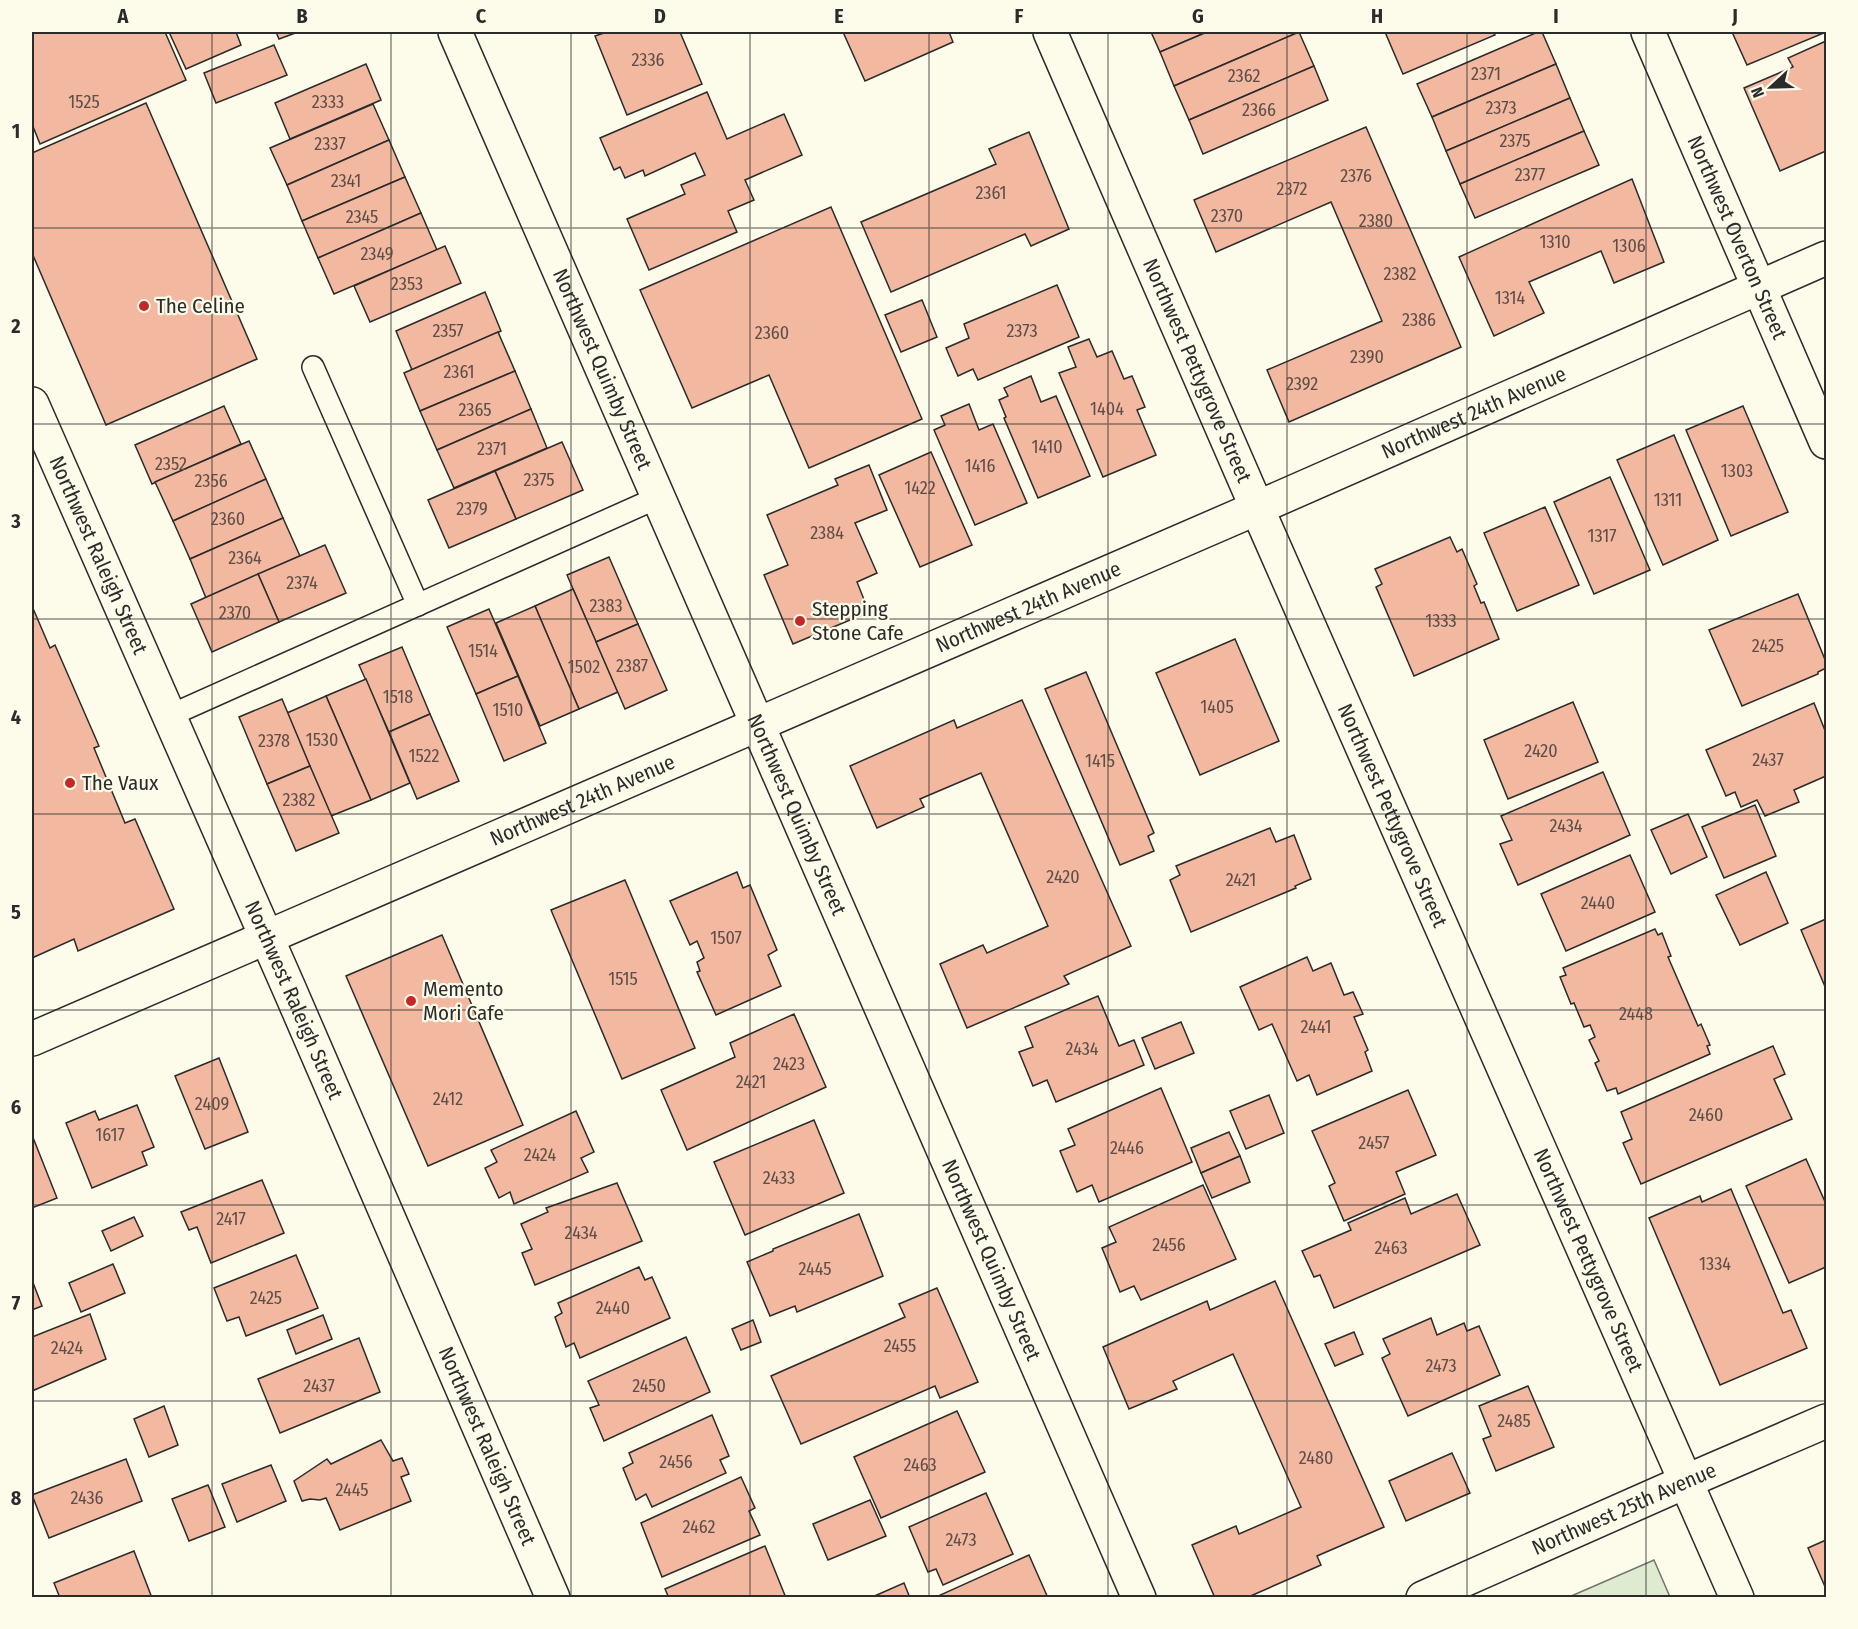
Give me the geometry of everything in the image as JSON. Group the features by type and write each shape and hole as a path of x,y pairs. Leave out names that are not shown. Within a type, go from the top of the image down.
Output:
{"street":[{"name":"Northwest Quimby Street","path":"455,32 1139,1598"},
{"name":"Northwest Pettygrove Street","path":"1050,32 1737,1598"},
{"name":"Northwest Overton Street","path":"1648,32 1827,442"},
{"name":"Northwest 24th Avenue","path":"32,1039 1257,508 1827,258"},
{"name":"Northwest Raleigh Street","path":"32,404 267,938 553,1598"},
{"name":"Northwest 25th Avenue","path":"1423,1598 1687,1480 1827,1421"}],"lane":[{"path":"314,367 418,605"},
{"path":"170,716 659,497"}],"green space":[{"path":"1654,1560 1670,1597 1569,1597"}],"building":[{"path":"32,32 165,32 186,80 40,144 32,124"},
{"path":"169,32 236,32 241,45 186,69"},
{"path":"276,32 298,32 279,39"},
{"path":"607,32 680,32 702,84 627,115 595,36"},
{"path":"843,32 949,32 953,42 865,81"},
{"path":"1151,32 1207,32 1160,52"},
{"path":"1207,32 1299,32 1174,86 1160,52"},
{"path":"1299,32 1314,66 1189,120 1174,86"},
{"path":"1385,32 1493,32 1495,35 1403,74"},
{"path":"1542,32 1556,64 1432,117 1417,84"},
{"path":"1732,32 1826,32 1747,65"},
{"path":"1826,41 1826,151 1780,171 1744,88 1793,67 1788,58"},
{"path":"274,45 287,75 216,103 204,73"},
{"path":"366,64 381,100 290,139 275,103"},
{"path":"1556,64 1570,98 1446,151 1432,117"},
{"path":"1314,66 1328,100 1203,154 1189,120"},
{"path":"707,92 727,139 784,114 802,155 745,180 754,200 728,211 737,232 649,270 627,219 685,194 681,185 705,175 695,153 645,176 643,170 625,178 620,167 614,170 600,138"},
{"path":"1570,98 1584,131 1460,184 1446,151"},
{"name":"The Celine","path":"146,103 257,359 106,425 32,253 32,153"},
{"path":"373,104 389,140 287,185 270,148"},
{"path":"1366,127 1461,347 1289,422 1267,370 1382,321 1331,202 1216,252 1194,200"},
{"path":"1584,131 1599,165 1475,218 1460,184"},
{"path":"1029,132 1069,229 1031,246 1025,234 891,292 861,222 996,164 989,149"},
{"path":"389,140 405,177 302,221 287,185"},
{"path":"405,177 421,213 318,258 302,221"},
{"path":"1632,179 1664,262 1614,283 1601,251 1529,282 1544,313 1494,336 1459,257"},
{"path":"831,207 922,419 809,468 769,375 692,408 640,290"},
{"path":"421,213 437,250 334,294 318,258"},
{"path":"445,246 461,283 370,322 354,286"},
{"path":"1057,285 1079,337 978,380 973,369 958,376 946,348 969,338 964,324"},
{"path":"485,292 501,331 412,370 396,331"},
{"path":"922,300 937,337 901,352 885,315"},
{"path":"498,332 515,371 420,411 404,373"},
{"path":"1089,339 1097,357 1112,351 1124,379 1132,376 1145,407 1137,410 1156,455 1103,477 1059,373 1076,367 1068,347"},
{"path":"515,371 531,409 437,450 420,411"},
{"path":"1031,376 1041,402 1056,396 1090,476 1038,498 1004,418 1006,417 999,400 1008,396 1004,388"},
{"path":"969,404 979,430 993,424 1027,503 975,525 934,430 945,425 941,416"},
{"path":"224,406 241,444 152,484 135,445"},
{"path":"1743,406 1788,512 1731,536 1686,430"},
{"path":"531,409 547,448 454,488 437,450"},
{"path":"1674,435 1718,540 1663,565 1617,460"},
{"path":"249,441 266,479 173,521 155,482"},
{"path":"562,442 583,490 516,519 495,471"},
{"path":"931,452 972,545 920,567 879,475"},
{"path":"869,465 887,510 855,523 877,573 857,582 869,612 793,644 764,575 788,565 767,515 838,485 835,479"},
{"path":"495,471 516,519 449,548 428,500"},
{"path":"1610,477 1650,570 1594,594 1554,502"},
{"path":"266,479 283,518 190,559 173,521"},
{"path":"1545,507 1579,585 1517,611 1484,533"},
{"path":"283,518 300,556 206,598 190,559"},
{"path":"1450,537 1457,552 1462,549 1477,584 1474,586 1481,603 1484,602 1499,639 1414,676 1376,587 1382,584 1375,569"},
{"path":"325,545 346,593 279,622 258,574"},
{"path":"609,557 638,624 596,642 567,575"},
{"path":"258,574 279,622 212,652 191,604"},
{"path":"573,589 618,692 579,709 535,606"},
{"path":"1798,594 1826,662 1826,668 1818,674 1742,706 1709,630"},
{"name":"The Vaux","path":"32,606 50,648 55,645 99,746 94,748 125,823 135,819 174,909 78,951 74,939 32,958"},
{"path":"535,606 579,709 540,726 496,623"},
{"path":"489,609 518,676 476,694 447,627"},
{"path":"638,624 667,690 625,709 596,642"},
{"path":"1235,639 1279,741 1200,775 1156,673"},
{"path":"402,647 430,714 389,732 359,665"},
{"path":"1086,672 1154,833 1148,836 1154,851 1120,865 1045,689"},
{"path":"518,676 546,743 504,761 476,694"},
{"path":"366,679 410,783 371,800 326,696"},
{"path":"326,696 371,800 331,816 287,713"},
{"path":"282,699 310,766 267,784 239,717"},
{"path":"1022,700 1131,946 1064,976 1069,984 967,1028 940,964 983,945 987,953 1048,926 981,773 920,799 924,807 877,828 850,766 954,720 957,728"},
{"path":"1573,702 1598,762 1508,799 1484,740"},
{"path":"1814,703 1826,733 1826,776 1794,790 1799,802 1765,816 1757,800 1741,807 1735,792 1726,796 1706,750"},
{"path":"430,714 459,781 417,799 389,732"},
{"path":"310,766 339,833 296,851 267,784"},
{"path":"1603,772 1630,835 1518,885 1500,844 1512,840 1501,816"},
{"path":"1755,805 1776,856 1724,878 1702,827"},
{"path":"1688,814 1707,857 1671,874 1651,830"},
{"path":"1270,828 1276,842 1294,835 1311,879 1295,886 1296,888 1191,932 1170,880 1180,875 1176,866"},
{"path":"1630,855 1655,912 1566,951 1541,894"},
{"path":"737,872 743,888 750,885 777,950 768,955 781,986 716,1015 697,972 700,971 697,962 704,958 697,941 690,945 670,901"},
{"path":"1766,872 1788,923 1740,945 1716,895"},
{"path":"625,880 695,1048 622,1079 551,910"},
{"path":"1826,919 1826,989 1801,930"},
{"path":"1655,929 1658,935 1662,933 1671,956 1668,957 1698,1026 1701,1024 1710,1045 1707,1046 1710,1054 1618,1094 1616,1088 1607,1091 1595,1063 1599,1061 1589,1040 1595,1037 1590,1025 1584,1027 1560,977 1566,975 1563,968"},
{"path":"442,935 523,1125 428,1166 346,976"},
{"path":"1307,957 1313,971 1331,963 1344,995 1353,992 1363,1014 1354,1017 1368,1050 1365,1052 1372,1071 1317,1095 1309,1075 1297,1081 1272,1024 1259,1030 1240,987"},
{"path":"1098,996 1119,1046 1134,1040 1144,1065 1056,1102 1047,1080 1033,1086 1019,1052 1033,1047 1025,1027"},
{"path":"794,1014 826,1087 687,1150 661,1090 735,1057 730,1043"},
{"path":"1181,1022 1194,1053 1155,1069 1142,1038"},
{"path":"1773,1046 1785,1074 1774,1079 1792,1119 1641,1184 1623,1143 1632,1139 1621,1112"},
{"path":"219,1058 248,1132 205,1149 175,1076"},
{"path":"1161,1088 1192,1162 1099,1202 1092,1185 1077,1192 1060,1151 1075,1145 1068,1129"},
{"path":"1408,1090 1436,1155 1396,1172 1405,1194 1344,1221 1329,1186 1335,1183 1312,1131"},
{"path":"1269,1095 1284,1133 1246,1149 1230,1111"},
{"path":"137,1105 154,1147 142,1152 147,1165 92,1188 66,1123 95,1111 99,1120"},
{"path":"576,1111 594,1152 581,1158 588,1172 514,1204 510,1192 499,1198 485,1168 497,1162 491,1150"},
{"path":"814,1120 844,1193 745,1235 714,1162"},
{"path":"1229,1132 1240,1156 1201,1173 1191,1148"},
{"path":"32,1135 57,1198 32,1208"},
{"path":"1240,1156 1250,1182 1212,1198 1201,1173"},
{"path":"1806,1159 1826,1204 1826,1267 1789,1283 1746,1186"},
{"path":"262,1180 284,1233 211,1263 197,1227 189,1230 181,1212"},
{"path":"617,1183 642,1241 535,1285 522,1253 532,1249 521,1224 548,1212 546,1208"},
{"path":"1203,1185 1236,1259 1141,1300 1134,1286 1120,1292 1102,1248 1116,1242 1109,1227"},
{"path":"1731,1189 1783,1313 1791,1310 1807,1348 1720,1385 1649,1218 1700,1196 1702,1202"},
{"path":"1457,1194 1480,1245 1334,1308 1320,1275 1314,1277 1302,1251 1351,1230 1348,1223 1405,1198 1411,1214"},
{"path":"859,1214 883,1276 797,1312 795,1306 770,1316 747,1262"},
{"path":"134,1217 143,1236 111,1251 102,1231"},
{"path":"296,1255 318,1308 246,1336 239,1317 227,1321 214,1288"},
{"path":"113,1264 125,1293 81,1312 69,1283"},
{"path":"639,1267 645,1280 652,1277 670,1318 580,1358 574,1343 566,1347 555,1317 562,1313 558,1303"},
{"path":"32,1280 42,1306 32,1310"},
{"path":"1275,1281 1384,1527 1317,1556 1321,1565 1246,1598 1215,1598 1192,1545 1236,1526 1239,1534 1301,1507 1233,1354 1173,1381 1177,1389 1129,1409 1103,1347 1207,1301 1210,1310"},
{"path":"937,1288 978,1382 940,1398 935,1386 801,1444 771,1376 905,1317 899,1304"},
{"path":"90,1314 106,1359 32,1391 32,1337"},
{"path":"323,1315 332,1339 296,1354 287,1330"},
{"path":"1431,1318 1437,1335 1464,1323 1467,1331 1479,1326 1500,1375 1408,1416 1382,1358 1390,1354 1383,1339"},
{"path":"753,1320 761,1342 741,1350 732,1329"},
{"path":"1354,1332 1363,1354 1335,1366 1325,1344"},
{"path":"686,1337 710,1392 604,1441 590,1408 599,1405 588,1381"},
{"path":"359,1338 380,1392 280,1433 258,1379"},
{"path":"1528,1386 1554,1447 1496,1471 1483,1439 1491,1436 1479,1406"},
{"path":"164,1406 178,1445 149,1457 134,1419"},
{"path":"957,1411 985,1472 881,1518 854,1457"},
{"path":"712,1415 729,1456 720,1460 726,1473 652,1507 646,1494 636,1500 623,1468 633,1463 629,1453"},
{"path":"381,1440 393,1461 402,1458 409,1474 401,1477 411,1501 340,1530 326,1498 302,1501 294,1481 327,1459 331,1464"},
{"path":"1452,1453 1470,1493 1406,1521 1389,1481"},
{"path":"126,1459 142,1501 49,1538 32,1495"},
{"path":"271,1465 286,1501 237,1522 222,1484"},
{"path":"741,1477 755,1508 749,1511 760,1535 662,1577 641,1523"},
{"path":"208,1485 225,1527 189,1541 172,1499"},
{"path":"986,1493 1013,1554 943,1585 936,1569 928,1572 909,1527"},
{"path":"870,1500 886,1536 828,1560 813,1524"},
{"path":"1826,1540 1826,1589 1808,1548"},
{"path":"765,1546 786,1598 669,1598 665,1589"},
{"path":"134,1551 152,1598 60,1598 54,1583"},
{"path":"1029,1555 1048,1598 939,1598 938,1596"},
{"path":"904,1583 910,1598 870,1598"}],"place":[{"name":"The Celine","path":"144,306"},
{"name":"Stepping Stone Cafe","path":"800,621"},
{"name":"The Vaux","path":"70,783"},
{"name":"Memento Mori Cafe","path":"411,1001"}]}
